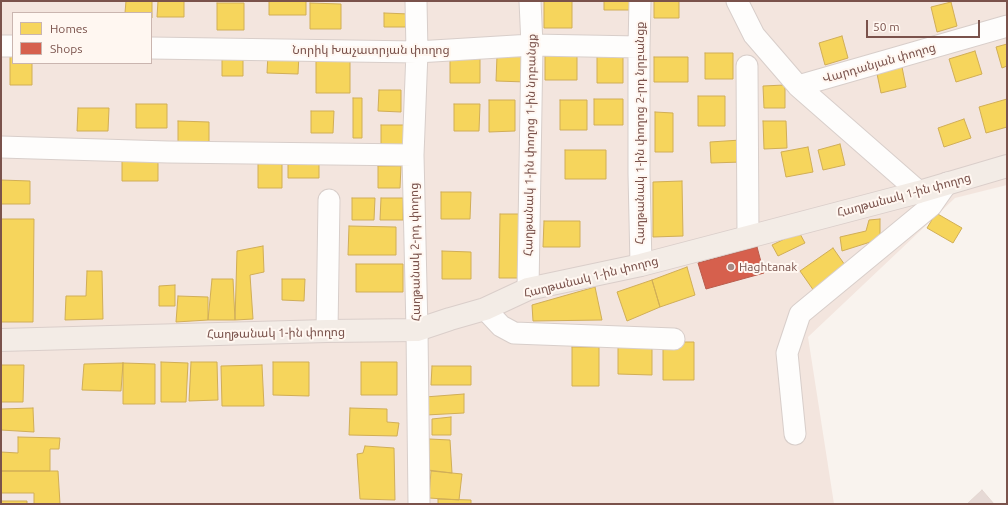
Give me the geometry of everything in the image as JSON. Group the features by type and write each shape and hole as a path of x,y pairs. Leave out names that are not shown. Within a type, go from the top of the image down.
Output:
{"main road":[{"name":"Հաղթանակ 1-ին փողոց","path":"1,340 417,330 485,309 528,289 641,265 919,192 1007,166"}],"street":[{"name":"Հաղթանակ 2-րդ փողոց","path":"416,1 417,52 413,155 417,330 418,504"},
{"name":"Հաղթանակ 1-ին փողոց 1-ին նրբանցք","path":"528,289 532,45 530,1"},
{"name":"Հաղթանակ 1-ին փողոց 2-րդ նրբանցք","path":"640,1 639,174 641,265"},
{"path":"737,1 754,35 798,86 919,192"},
{"name":"Վարդանյան փողոց","path":"798,86 1007,26"},
{"name":"Նորիկ Խաչատրյան փողոց","path":"152,48 417,52 532,45 639,46"},
{"path":"1,46 12,46"},
{"path":"747,66 748,237"},
{"path":"1,147 168,152 413,155"},
{"path":"795,434 787,353 800,314 931,206 947,183"},
{"path":"328,200 328,331"},
{"path":"485,309 501,326 514,333 674,339"}],"shaded area":[{"path":"1,1 1007,1 1007,185 955,198 808,337 834,504 1,504"}],"building: Homes":[{"path":"126,1 152,1 152,12 125,12"},
{"path":"158,1 184,1 184,17 157,17"},
{"path":"269,1 306,1 306,15 269,15"},
{"path":"544,1 572,1 572,28 544,28"},
{"path":"604,1 636,1 636,10 604,10"},
{"path":"654,1 679,1 679,18 654,18"},
{"path":"951,2 957,26 937,32 931,7"},
{"path":"217,3 244,3 244,30 217,30"},
{"path":"310,3 341,4 341,29 310,29"},
{"path":"384,13 409,14 409,27 384,27"},
{"path":"842,36 848,58 825,65 819,43"},
{"path":"1007,44 1007,66 1002,68 996,47"},
{"path":"975,51 982,74 956,82 949,59"},
{"path":"243,52 243,76 222,76 222,53"},
{"path":"705,53 733,53 733,79 705,79"},
{"path":"268,54 299,54 298,74 267,73"},
{"path":"545,54 577,54 577,80 545,80"},
{"path":"10,55 12,55 12,64 32,64 32,85 10,85"},
{"path":"497,56 526,56 526,82 496,81"},
{"path":"597,56 623,56 623,83 597,83"},
{"path":"450,57 480,57 480,83 450,83"},
{"path":"654,57 688,57 688,82 654,82"},
{"path":"316,59 350,59 350,93 316,93"},
{"path":"901,62 906,87 881,93 876,69"},
{"path":"785,85 785,108 764,108 763,86"},
{"path":"379,90 401,90 401,112 378,111"},
{"path":"698,96 725,96 725,126 698,126"},
{"path":"353,98 362,98 362,138 353,138"},
{"path":"594,99 623,99 623,125 594,125"},
{"path":"1007,99 1007,127 986,133 979,107"},
{"path":"489,100 515,100 515,131 489,132"},
{"path":"560,100 587,100 587,130 560,130"},
{"path":"136,104 167,104 167,128 136,128"},
{"path":"454,104 480,104 479,131 454,131"},
{"path":"78,108 109,108 108,131 77,131"},
{"path":"311,111 334,111 333,133 311,133"},
{"path":"655,112 673,113 673,152 655,152"},
{"path":"964,119 971,138 944,147 938,128"},
{"path":"178,121 209,122 209,145 178,145"},
{"path":"763,121 786,121 787,148 764,149"},
{"path":"381,125 404,125 404,147 381,147"},
{"path":"741,140 742,162 711,163 710,142"},
{"path":"840,144 845,165 823,170 818,150"},
{"path":"808,147 813,172 786,177 781,152"},
{"path":"565,150 606,150 606,179 565,179"},
{"path":"122,155 158,155 158,181 122,181"},
{"path":"288,161 319,162 319,178 288,178"},
{"path":"258,162 282,162 282,188 258,188"},
{"path":"378,166 401,166 400,188 378,188"},
{"path":"1,180 30,181 30,204 1,204"},
{"path":"682,181 683,236 653,237 653,182"},
{"path":"441,192 471,192 470,219 441,219"},
{"path":"352,198 375,198 374,220 352,220"},
{"path":"381,198 403,198 403,220 380,220"},
{"path":"936,213 962,228 953,243 927,228"},
{"path":"500,214 522,214 521,278 499,278"},
{"path":"1,219 34,219 33,322 1,322"},
{"path":"880,219 880,239 842,251 840,237 866,231 869,220"},
{"path":"544,221 580,221 580,247 543,247"},
{"path":"349,226 396,227 396,255 348,255"},
{"path":"799,232 805,243 778,256 772,245"},
{"path":"263,246 264,272 250,275 253,319 235,320 237,251"},
{"path":"833,248 847,268 814,291 800,271"},
{"path":"442,251 471,252 471,279 442,279"},
{"path":"356,264 403,264 403,292 356,292"},
{"path":"687,267 695,295 660,307 652,280"},
{"path":"87,271 102,271 103,319 65,320 66,296 86,296"},
{"path":"212,279 233,279 235,320 208,320"},
{"path":"282,279 305,279 304,301 282,300"},
{"path":"652,280 660,307 627,321 617,292"},
{"path":"175,285 175,306 159,306 159,286"},
{"path":"595,287 602,320 533,321 532,305"},
{"path":"178,296 208,297 208,320 176,322"},
{"path":"663,342 694,342 694,380 663,380"},
{"path":"618,344 652,344 652,375 618,374"},
{"path":"572,347 599,347 599,386 572,386"},
{"path":"161,362 188,363 186,402 161,402"},
{"path":"191,362 217,362 218,400 189,401"},
{"path":"273,362 309,362 309,396 273,395"},
{"path":"361,362 397,362 397,395 361,395"},
{"path":"123,363 121,391 82,390 84,364"},
{"path":"123,363 155,364 155,404 123,404"},
{"path":"1,365 24,365 23,402 1,402"},
{"path":"262,365 264,406 222,406 221,366"},
{"path":"432,366 471,366 471,385 431,385"},
{"path":"464,394 464,413 426,415 425,397"},
{"path":"33,408 34,432 1,430 1,409"},
{"path":"350,408 387,409 387,422 399,423 397,436 349,435"},
{"path":"451,417 451,435 432,435 432,419"},
{"path":"18,437 60,438 59,449 50,449 50,471 1,471 1,452 18,453"},
{"path":"429,439 450,440 452,473 428,470"},
{"path":"365,446 394,448 395,500 360,499 357,454 363,453"},
{"path":"1,471 58,471 60,504 34,504 34,493 1,493"},
{"path":"431,471 462,474 459,500 429,498"},
{"path":"438,499 471,500 471,504 438,504"},
{"path":"1,501 27,501 27,504 1,504"}],"building: Shops":[{"path":"757,247 764,273 706,289 698,263"}],"building: Other":[{"path":"982,490 994,504 967,504"}],"place":[{"name":"Haghtanak","path":"731,267"}]}
